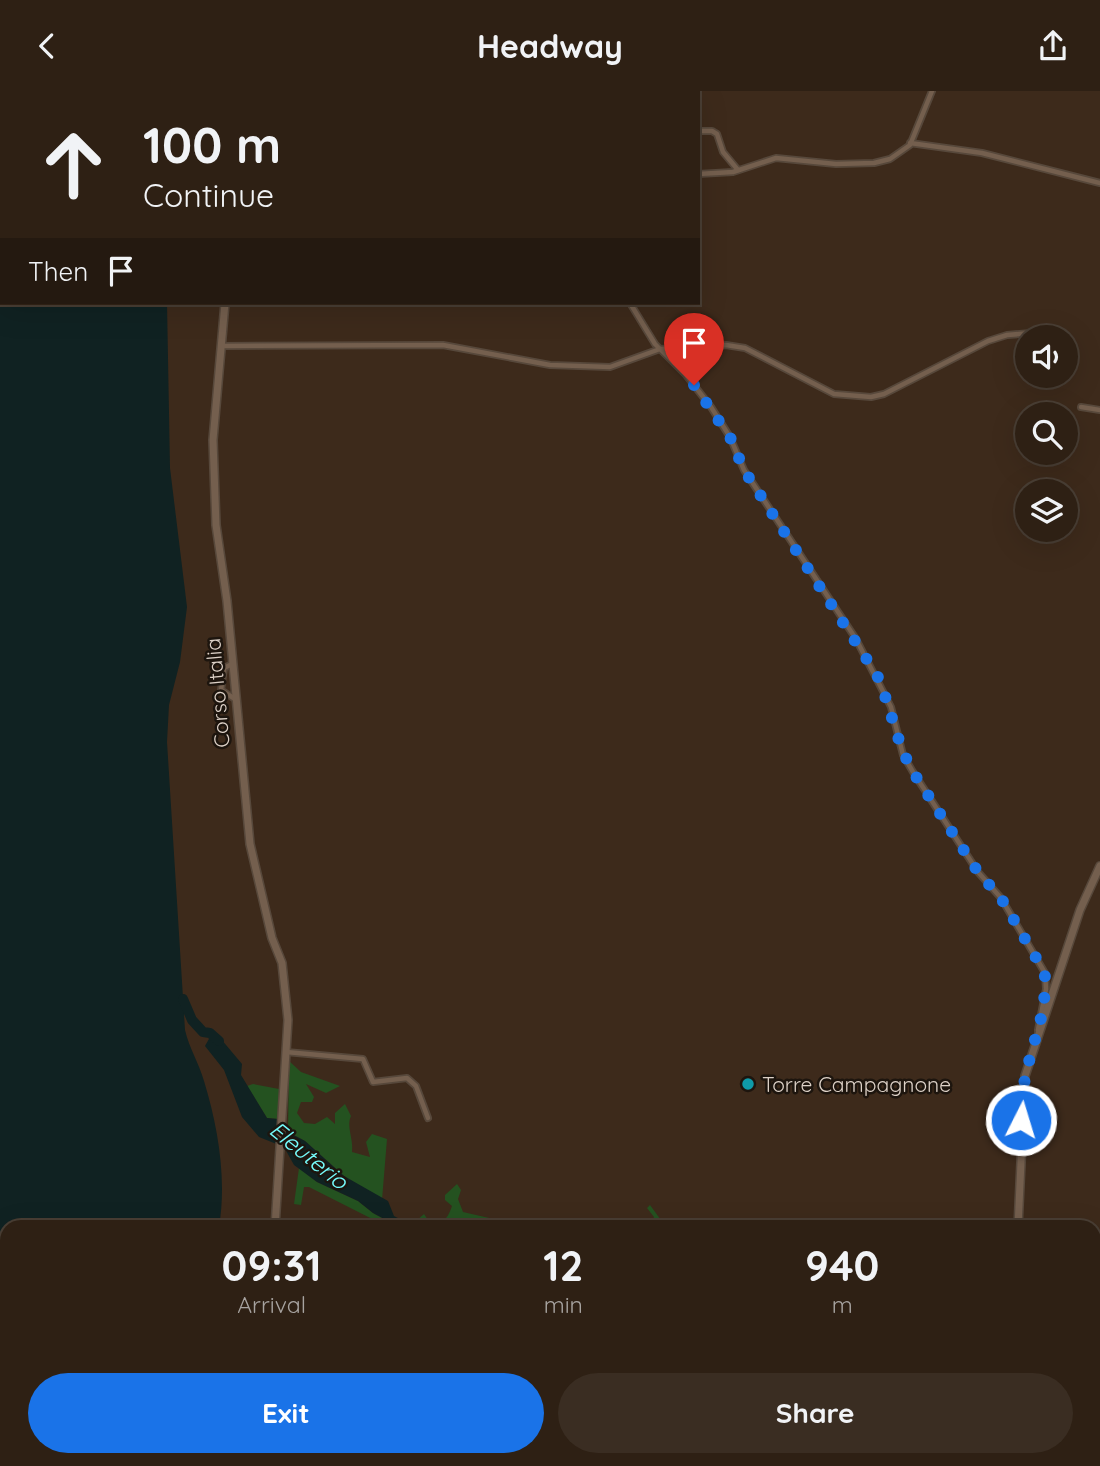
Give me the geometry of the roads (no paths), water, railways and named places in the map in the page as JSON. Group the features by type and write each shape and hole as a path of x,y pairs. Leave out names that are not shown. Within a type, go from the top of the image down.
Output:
{"street":[{"path":"700,174 738,170 781,157 824,164 874,163 890,159 910,143 932,91"},
{"path":"700,131 718,134 723,152 738,170"},
{"path":"910,143 982,153 1100,183"},
{"name":"Corso Italia","path":"225,305 213,467 216,525 227,601 253,867 282,964 288,1020 275,1220"},
{"path":"631,305 644,330 687,375 711,407 730,437 744,470 856,639 891,707 903,755 978,872 1001,898 1045,973 1046,989 1025,1076 1022,1101 1018,1220"},
{"path":"221,346 443,345 550,365 610,367 660,349 726,345 745,348 834,394 871,397 884,394 988,341 1015,334"},
{"path":"1081,407 1100,410"},
{"path":"232,664 224,668 221,690 235,699"},
{"path":"1037,1034 1062,973 1080,910 1100,866"},
{"path":"286,1052 363,1059 373,1082 407,1078 416,1086 428,1118"}],"water":[{"path":"0,305 167,305 170,468 187,607 180,662 169,705 167,742 185,1030 202,1074 220,1153 222,1190 220,1220 0,1220"},
{"path":"207,1033 221,1039 242,1064 241,1075 267,1118 278,1119 288,1132 305,1141 344,1176 388,1201 394,1216 402,1220 386,1220 358,1201 317,1182 294,1165 284,1147 259,1137 242,1117 224,1070 205,1046 210,1037"}],"waterway":[{"name":"Eleuterio","path":"183,999 192,1020 203,1032 210,1033 219,1041"}],"place":[{"name":"Torre Campagnone","path":"748,1084"}]}
